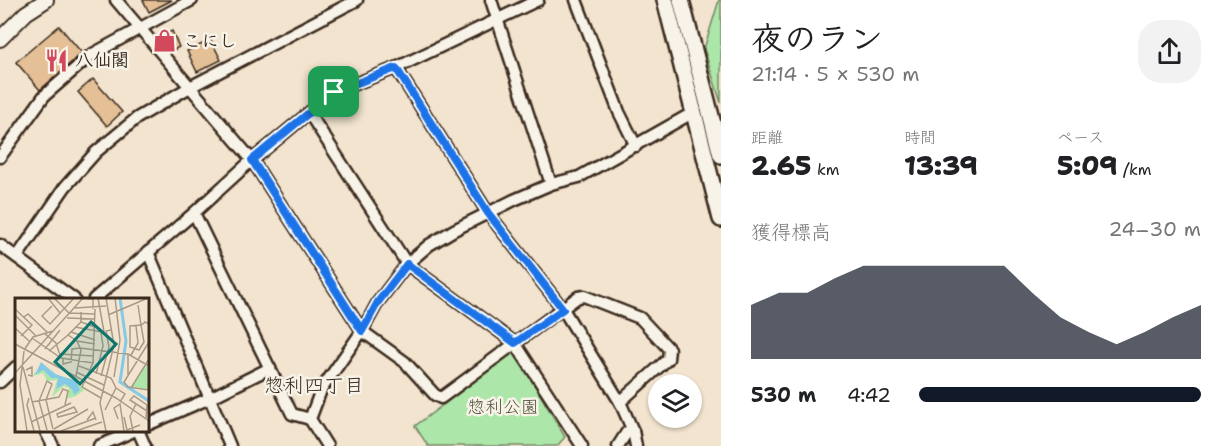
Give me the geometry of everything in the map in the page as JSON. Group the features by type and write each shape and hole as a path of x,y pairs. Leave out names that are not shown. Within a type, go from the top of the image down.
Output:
{"main road":[{"path":"665,0 721,219"},
{"path":"681,0 721,155"}],"street":[{"path":"0,39 26,13 46,0"},
{"path":"116,0 252,160 362,331 405,362 435,395 441,398 578,297 584,296 640,318 669,349 668,359 620,402"},
{"path":"0,157 45,96 91,55 192,0"},
{"path":"17,257 65,187 96,152 137,118 190,87 357,0"},
{"path":"491,0 551,184"},
{"path":"95,298 252,160 334,92 396,68 538,0"},
{"path":"576,0 619,112 636,146"},
{"path":"396,68 488,213 563,309 620,402 633,431 636,446"},
{"path":"310,419 321,390 362,331 378,302 407,264 429,245 488,213 551,184 579,177 694,112"},
{"path":"309,113 407,264 515,343 582,446"},
{"path":"194,213 292,414 310,419 327,446"},
{"path":"0,245 73,298"},
{"path":"148,252 230,446"},
{"path":"0,382 15,368"},
{"path":"148,425 210,399 270,368"},
{"path":"46,431 53,446"},
{"path":"99,446 133,431"},
{"path":"138,431 145,446"},
{"path":"618,446 627,432 633,431"}],"green space":[{"path":"719,0 721,0 721,103 704,49"},
{"name":"惣利公園","path":"512,353 517,355 565,437 557,446 428,446 415,426"}],"building":[{"path":"143,0 172,0 149,12"},
{"path":"59,26 82,53 40,90 16,62"},
{"path":"172,31 179,47 170,52 158,38"},
{"path":"211,40 221,60 197,72 187,51"},
{"path":"93,79 122,112 107,126 78,92"}],"place":[{"name":"こにし","path":"165,41"},
{"name":"八仙閣","path":"57,60"}],"district":[{"name":"惣利四丁目","path":"314,385"}],"route":[{"path":"396,68 488,213 563,309 515,343 407,264 378,302 362,331 252,160 334,92 396,68"}]}
